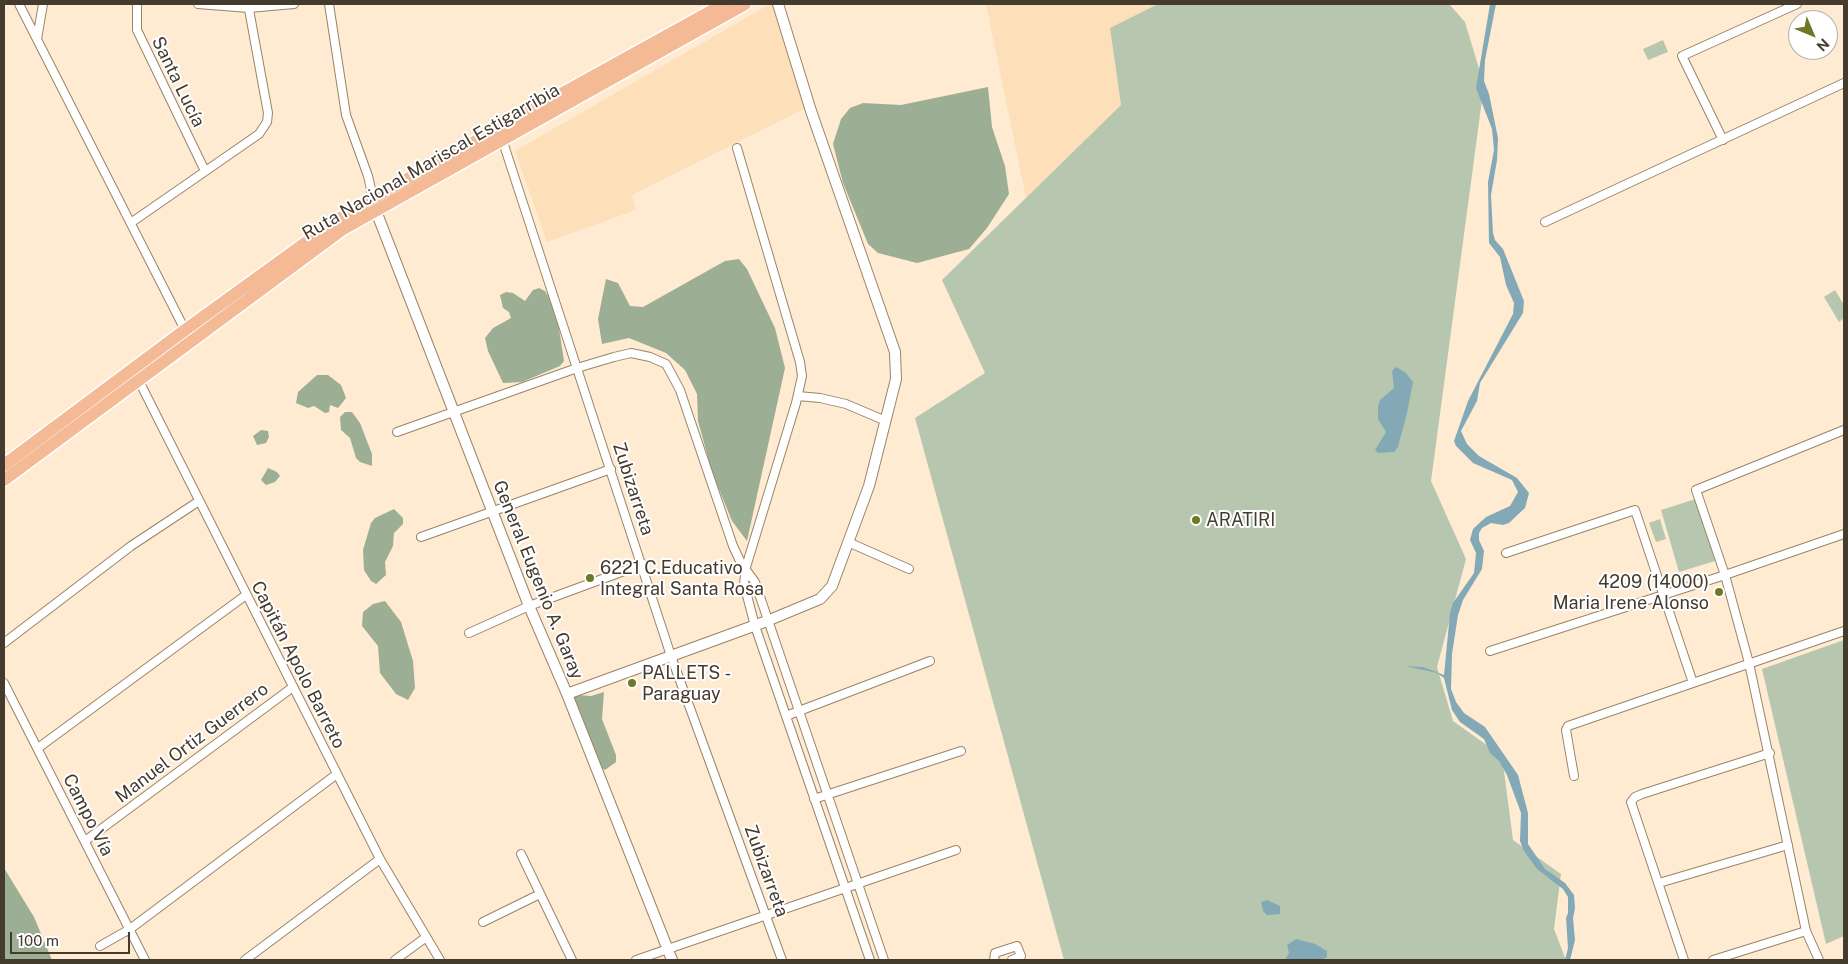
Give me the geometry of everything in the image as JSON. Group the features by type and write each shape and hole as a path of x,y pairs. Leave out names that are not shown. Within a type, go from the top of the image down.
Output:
{"highway":[{"name":"Ruta Nacional Mariscal Estigarribia","path":"4,465 300,245 373,198 724,4"},
{"name":"Ruta Nacional Mariscal Estigarribia","path":"4,480 138,379 344,229 745,4"}],"street":[{"path":"19,4 132,222 185,330"},
{"path":"37,39 43,4"},
{"name":"Santa Lucía","path":"137,4 137,30 205,171"},
{"path":"198,4 248,6 294,4"},
{"path":"329,4 346,115 368,176 373,198"},
{"path":"567,694 755,626 820,599 832,586 869,486 896,379 895,352 811,111 778,4"},
{"path":"1723,140 1682,56 1797,4"},
{"path":"132,222 259,134 267,122 268,113 248,6"},
{"path":"1545,222 1844,83"},
{"name":"Zubizarreta","path":"502,139 643,564 671,656 782,960"},
{"path":"737,148 800,362 802,376 798,396 746,567 744,584 755,626 870,960"},
{"name":"General Eugenio A. Garay","path":"376,211 529,606 567,694 672,960"},
{"path":"397,432 577,368 631,353 650,357 666,364 680,390 733,546 738,558 755,582 884,960"},
{"name":"Capitán Apolo Barreto","path":"138,379 380,859 440,960"},
{"path":"798,396 820,398 846,404 886,421"},
{"path":"1819,960 1806,931 1750,663 1725,575 1696,490 1844,430"},
{"path":"421,537 611,469"},
{"path":"4,643 131,546 199,501"},
{"path":"1506,553 1636,510 1693,682"},
{"path":"1490,652 1844,534"},
{"path":"848,542 909,568"},
{"path":"469,632 529,606 643,564"},
{"path":"38,748 246,595"},
{"path":"1574,776 1566,730 1568,726 1844,631"},
{"path":"786,716 930,661"},
{"name":"Campo Vía","path":"4,683 145,960"},
{"name":"Manuel Ortiz Guerrero","path":"85,841 293,687"},
{"path":"814,800 961,751"},
{"path":"1684,960 1631,802 1635,797 1770,753"},
{"path":"100,946 130,929 337,774"},
{"path":"1659,882 1788,845"},
{"path":"636,960 767,917 857,883 956,850"},
{"path":"521,854 572,960"},
{"path":"245,960 380,859"},
{"path":"483,922 540,894"},
{"path":"1714,960 1806,931"},
{"path":"395,960 426,938"},
{"path":"994,960 995,953 1018,946 1021,956 1012,960"}],"shaded area":[{"path":"770,4 775,4 810,106 632,195 636,210 547,242 515,151"},
{"path":"986,4 1158,4 1110,28 1121,105 1026,198"}],"green space":[{"name":"ARATIRI","path":"1158,4 1449,4 1465,22 1484,85 1431,481 1466,559 1437,667 1453,721 1502,756 1513,840 1561,874 1554,929 1566,960 1064,960 915,418 985,373 942,280 1121,105 1110,28"},
{"path":"1663,40 1668,52 1648,60 1643,49"},
{"path":"988,87 992,127 1005,166 1009,194 987,228 969,249 917,263 878,253 868,244 843,183 833,144 841,119 850,108 863,103 901,105"},
{"path":"739,259 747,269 775,328 785,368 747,541 732,521 712,472 698,421 697,394 685,370 666,353 629,338 602,344 598,319 606,279 618,283 630,306 643,307 725,261"},
{"path":"539,288 545,291 556,309 564,361 560,366 522,382 503,383 488,351 485,338 493,328 511,318 509,312 503,308 500,295 506,292 513,293 525,301 533,290"},
{"path":"1835,290 1844,305 1844,318 1839,322 1824,297"},
{"path":"317,375 328,375 341,385 346,398 338,408 330,405 329,412 325,413 314,406 308,408 296,403 298,392"},
{"path":"345,412 352,412 360,423 372,454 372,466 360,462 356,458 350,438 341,430 340,417"},
{"path":"261,430 268,431 269,437 266,443 257,445 253,436"},
{"path":"268,468 277,472 280,476 275,482 266,485 261,480"},
{"path":"1696,499 1715,561 1679,572 1661,510"},
{"path":"394,509 403,518 403,524 394,533 393,546 385,562 386,575 376,584 371,581 364,570 363,550 371,523 375,518"},
{"path":"1660,519 1666,539 1656,542 1649,523"},
{"path":"385,601 401,622 413,661 415,688 408,700 396,694 380,673 378,646 362,626 363,612 373,604"},
{"path":"1844,640 1844,936 1826,944 1762,669"},
{"path":"604,692 602,719 616,755 616,762 605,770 599,766 593,747 576,720 568,714 572,699 578,695 591,696"},
{"path":"4,868 34,917 52,960 4,960"}],"water":[{"path":"1490,4 1496,4 1485,60 1484,81 1489,94 1498,138 1497,160 1491,195 1493,233 1495,240 1503,249 1524,301 1523,313 1480,383 1477,401 1461,431 1467,444 1479,456 1517,478 1529,493 1525,508 1509,523 1503,525 1491,523 1482,528 1479,533 1479,540 1484,551 1482,569 1463,600 1458,615 1452,654 1451,689 1456,702 1464,713 1485,727 1518,775 1528,813 1528,844 1545,869 1565,883 1574,895 1575,908 1573,918 1575,940 1570,960 1565,960 1568,948 1566,918 1568,913 1568,897 1563,889 1537,869 1524,851 1520,841 1521,813 1507,775 1499,761 1490,753 1484,739 1460,722 1452,710 1444,678 1437,673 1405,666 1423,667 1444,675 1450,613 1453,603 1474,573 1476,553 1470,540 1473,529 1486,517 1510,506 1518,492 1512,480 1473,463 1456,446 1454,441 1468,401 1513,314 1514,303 1506,285 1500,257 1489,243 1488,182 1494,150 1492,129 1476,88"},
{"path":"1396,367 1405,372 1413,382 1407,413 1398,447 1394,452 1378,453 1375,450 1386,432 1378,419 1378,407 1380,400 1394,388 1392,371"},
{"path":"1267,900 1280,906 1280,914 1267,915 1263,911 1261,902"},
{"path":"1296,939 1315,944 1327,951 1327,957 1322,960 1285,960 1289,953 1287,945"}],"place":[{"name":"ARATIRI","path":"1196,520"},
{"name":"6221 C.Educativo Integral Santa Rosa","path":"590,578"},
{"name":"4209 (14000) Maria Irene Alonso","path":"1719,592"},
{"name":"PALLETS - Paraguay","path":"632,683"}]}
